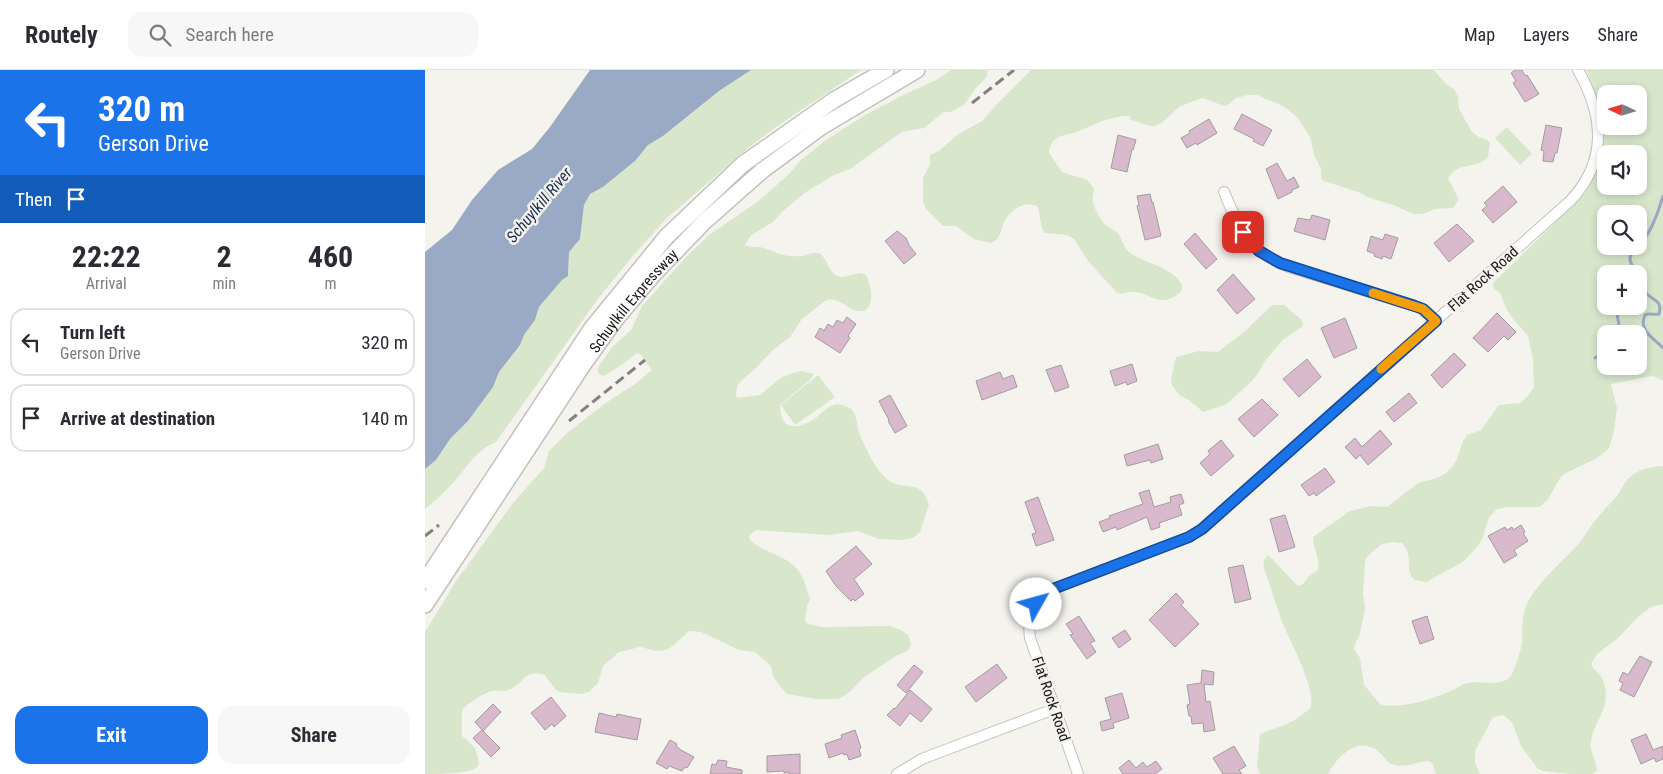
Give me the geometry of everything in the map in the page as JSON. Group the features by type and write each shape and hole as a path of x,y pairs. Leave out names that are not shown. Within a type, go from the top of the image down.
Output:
{"highway":[{"name":"Schuylkill Expressway","path":"425,581 592,328 667,236 743,164 834,100 887,70"},
{"name":"Schuylkill Expressway","path":"425,605 588,357 628,305 659,269 709,218 763,170 821,127 917,70"}],"street":[{"name":"Flat Rock Road","path":"1078,774 1032,646 1029,630 1032,610 1047,593 1061,586 1189,537 1202,529 1570,202 1581,190 1595,158 1598,130 1593,102 1578,70"},
{"path":"1224,192 1243,232 1259,251 1270,258 1289,267 1423,309 1436,321"},
{"path":"897,774 922,759 1054,709"}],"green space":[{"path":"751,70 861,70 748,148 666,219 597,300 496,442 477,454 451,486 425,509 425,469 436,460 450,439 468,421 493,387 499,372 520,345 524,335 535,320 539,307 562,280 568,276 569,251 580,239 584,205 590,194 603,187 635,161 648,145 663,136 719,91"},
{"path":"951,70 988,70 987,77 974,90 964,105 950,112 944,112 924,128 902,132 850,169 834,175 806,192 773,222 752,235 745,245 764,248 786,255 820,254 837,276 844,277 859,273 866,275 871,289 871,299 865,311 854,310 836,300 825,301 802,319 790,337 773,350 742,380 737,386 737,398 760,395 779,379 789,374 801,371 814,374 810,380 780,405 782,419 785,423 789,426 800,426 837,404 850,408 855,416 859,433 879,471 893,483 919,489 926,496 929,504 920,532 913,538 900,540 879,539 858,531 828,535 756,530 749,536 750,540 763,549 790,562 800,573 810,599 805,621 808,624 822,627 889,626 901,630 908,635 911,643 910,647 907,651 864,677 850,692 838,699 816,699 787,694 773,676 771,666 755,652 739,650 701,632 689,631 666,650 657,651 640,647 619,652 603,666 598,683 589,692 581,694 560,692 556,690 546,675 532,674 508,690 492,691 480,696 462,710 462,736 475,748 478,766 470,771 425,774 425,632 456,581 513,503 544,468 549,451 567,433 652,370 641,355 637,353 604,376 599,374 597,369 612,347 631,330 642,306 685,258 709,235 756,203 788,175 802,159 826,140 865,115 936,80"},
{"path":"1031,70 1434,70 1446,84 1454,89 1458,97 1459,109 1472,132 1490,143 1488,157 1483,161 1452,173 1448,179 1459,199 1453,208 1435,209 1423,214 1414,214 1324,181 1321,178 1321,169 1314,155 1310,137 1298,118 1285,107 1257,95 1236,98 1224,106 1203,98 1179,107 1163,122 1155,126 1129,119 1131,116 1123,116 1105,120 1074,133 1061,136 1053,141 1049,150 1062,172 1087,180 1094,188 1094,206 1100,218 1107,226 1117,232 1129,252 1171,273 1181,283 1182,287 1182,290 1176,296 1164,300 1136,292 1117,293 1088,261 1074,239 1067,235 1045,233 1042,229 1038,207 1034,205 1026,204 1013,210 1005,221 997,239 990,243 974,239 956,226 943,226 926,209 923,201 923,178 930,165 930,155 939,151 957,135 982,121"},
{"path":"1586,70 1663,70 1663,381 1651,376 1611,384 1617,408 1614,431 1609,448 1595,459 1564,474 1547,501 1539,507 1497,509 1489,517 1478,546 1463,562 1426,582 1415,580 1411,576 1408,555 1402,543 1382,544 1370,554 1366,558 1365,564 1363,593 1365,608 1360,634 1354,649 1360,658 1364,685 1381,705 1399,705 1426,700 1468,683 1505,681 1511,676 1517,662 1522,643 1525,609 1535,591 1580,542 1628,479 1644,469 1663,466 1663,604 1651,607 1638,617 1618,638 1597,654 1591,664 1602,678 1606,691 1604,708 1592,738 1591,748 1597,771 1593,774 1570,774 1538,769 1521,746 1512,722 1503,715 1493,717 1475,751 1475,763 1480,774 1436,774 1432,763 1428,761 1398,766 1389,763 1380,753 1372,748 1357,746 1344,754 1328,774 1260,774 1257,766 1260,734 1289,723 1299,717 1310,709 1311,700 1307,678 1282,622 1264,569 1264,560 1268,555 1298,586 1303,584 1308,577 1318,570 1313,537 1350,511 1371,506 1387,507 1418,483 1437,478 1446,473 1457,459 1467,435 1481,430 1499,405 1520,403 1527,397 1534,387 1533,360 1528,336 1507,310 1500,293 1494,289 1493,283 1584,194 1597,171 1597,195 1647,195 1647,145 1603,145 1604,135 1647,135 1647,85 1597,85 1597,98"},
{"path":"1507,127 1532,154 1520,165 1495,138"},
{"path":"1272,305 1284,305 1302,320 1303,326 1283,340 1264,362 1252,381 1225,405 1203,412 1189,400 1179,395 1172,385 1171,379 1176,357 1199,351 1218,352 1244,332"},
{"path":"818,375 835,397 795,425 781,405"}],"water":[{"name":"Schuylkill River","path":"590,70 751,70 719,91 663,136 648,145 635,161 603,187 590,194 584,205 580,239 569,252 568,276 562,280 539,307 535,320 524,335 520,345 499,372 493,387 468,421 450,439 436,460 425,469 425,252 452,230 472,200 498,170 532,149"}],"building":[{"path":"1515,70 1522,70 1525,76 1527,75 1539,94 1525,102 1513,83 1516,81 1511,73"},
{"path":"1242,114 1272,130 1263,146 1234,129"},
{"path":"1209,119 1217,133 1197,145 1196,143 1187,148 1181,138"},
{"path":"1546,125 1562,128 1557,153 1555,153 1553,162 1543,161 1544,151 1541,150"},
{"path":"1118,135 1136,140 1127,172 1111,168"},
{"path":"1277,163 1287,181 1294,177 1299,187 1278,199 1266,169"},
{"path":"1503,186 1517,202 1493,223 1482,210 1487,206 1484,203"},
{"path":"1150,194 1161,236 1145,240 1137,206 1139,205 1137,196"},
{"path":"1312,215 1330,220 1325,240 1294,231 1298,218 1310,220"},
{"path":"1457,224 1474,241 1449,262 1434,243"},
{"path":"897,231 906,238 916,254 904,264 885,241"},
{"path":"1195,233 1217,259 1206,269 1184,244"},
{"path":"1385,234 1398,238 1391,259 1383,256 1382,259 1367,251 1371,236 1383,240"},
{"path":"1233,274 1255,299 1237,314 1217,290"},
{"path":"1497,313 1516,332 1508,340 1504,336 1488,352 1473,338"},
{"path":"847,317 856,324 848,336 850,338 840,353 815,337 820,328 824,331 828,324 833,327 837,320 843,323"},
{"path":"1345,318 1357,348 1334,358 1321,328"},
{"path":"1454,353 1466,365 1442,388 1431,375"},
{"path":"1307,359 1321,377 1299,397 1283,379"},
{"path":"1132,364 1137,381 1127,385 1126,382 1115,386 1110,371"},
{"path":"1061,365 1069,387 1055,392 1046,370"},
{"path":"1000,372 1003,379 1013,375 1017,387 982,400 976,381"},
{"path":"1409,393 1417,403 1394,422 1386,412"},
{"path":"890,395 907,426 895,433 879,401"},
{"path":"1262,399 1278,415 1254,437 1238,419"},
{"path":"1380,430 1392,444 1368,465 1360,455 1356,459 1345,447 1355,438 1362,447"},
{"path":"1221,440 1234,456 1211,476 1200,463 1210,454 1208,451"},
{"path":"1158,444 1163,459 1151,463 1150,460 1127,466 1124,455"},
{"path":"1325,468 1335,482 1316,496 1314,493 1309,496 1301,485"},
{"path":"1149,490 1154,507 1171,502 1170,497 1181,494 1184,503 1179,505 1182,515 1159,523 1160,527 1151,530 1147,517 1117,530 1116,527 1103,532 1099,522 1110,518 1109,516 1143,504 1139,493"},
{"path":"1038,497 1054,540 1036,546 1032,534 1036,533 1025,502"},
{"path":"1285,515 1295,547 1279,552 1270,519"},
{"path":"1521,525 1528,541 1514,550 1517,555 1504,563 1488,536 1505,527 1507,530 1512,527 1513,530"},
{"path":"856,546 872,564 854,579 864,594 855,601 853,599 851,601 836,586 826,571"},
{"path":"1243,565 1251,599 1235,603 1228,568"},
{"path":"1176,593 1184,602 1181,605 1199,624 1175,647 1149,620"},
{"path":"1079,616 1095,641 1090,643 1096,652 1087,659 1070,635 1073,634 1066,624"},
{"path":"1427,616 1434,639 1420,644 1412,621"},
{"path":"1125,630 1131,639 1119,648 1112,638"},
{"path":"1640,656 1652,662 1634,697 1620,690 1623,683 1619,681 1623,672 1628,675"},
{"path":"997,664 1007,678 976,702 965,687"},
{"path":"914,665 923,672 906,693 897,685"},
{"path":"1202,670 1214,672 1213,685 1204,684 1206,702 1210,701 1215,730 1204,732 1203,723 1192,724 1187,705 1190,704 1187,685 1201,683"},
{"path":"910,690 932,709 921,722 910,713 900,726 887,715 895,709"},
{"path":"1122,693 1129,718 1113,723 1114,728 1102,731 1100,722 1111,719 1105,698"},
{"path":"551,697 566,716 554,727 552,724 545,730 531,713"},
{"path":"493,704 501,712 483,731 475,722"},
{"path":"599,713 616,717 617,714 641,719 637,740 595,732"},
{"path":"482,730 500,748 491,757 473,738"},
{"path":"855,730 861,748 859,749 861,756 849,760 847,754 844,755 843,753 829,758 825,744 842,738 841,735"},
{"path":"1646,734 1653,750 1663,746 1663,759 1656,762 1654,758 1641,764 1631,740"},
{"path":"670,740 677,744 676,746 681,750 694,757 687,768 685,767 682,771 669,766 667,769 656,763"},
{"path":"1234,746 1246,766 1239,770 1242,774 1223,774 1213,758"},
{"path":"800,754 800,774 789,774 789,772 784,773 784,771 767,772 767,756"},
{"path":"718,760 727,761 726,767 742,770 742,774 710,774 712,764 716,765"},
{"path":"1129,760 1136,768 1143,762 1147,767 1156,761 1162,769 1155,774 1123,774 1119,768"}],"waterway":[{"path":"1647,234 1651,229 1663,196"},
{"path":"1630,255 1632,265"},
{"path":"1647,294 1658,303 1660,309 1659,314 1647,314"},
{"path":"1617,315 1619,325"},
{"path":"1645,315 1643,321 1645,330 1663,348"}],"railway":[{"path":"972,103 1014,70"},
{"path":"569,421 645,360"},
{"path":"425,536 439,525"}],"slow traffic":[{"path":"1373,293 1423,309 1436,321 1381,369"}],"route":[{"path":"1036,604 1053,589 1189,537 1202,529 1436,321 1423,309 1415,306 1280,263 1259,251 1243,232"}]}
